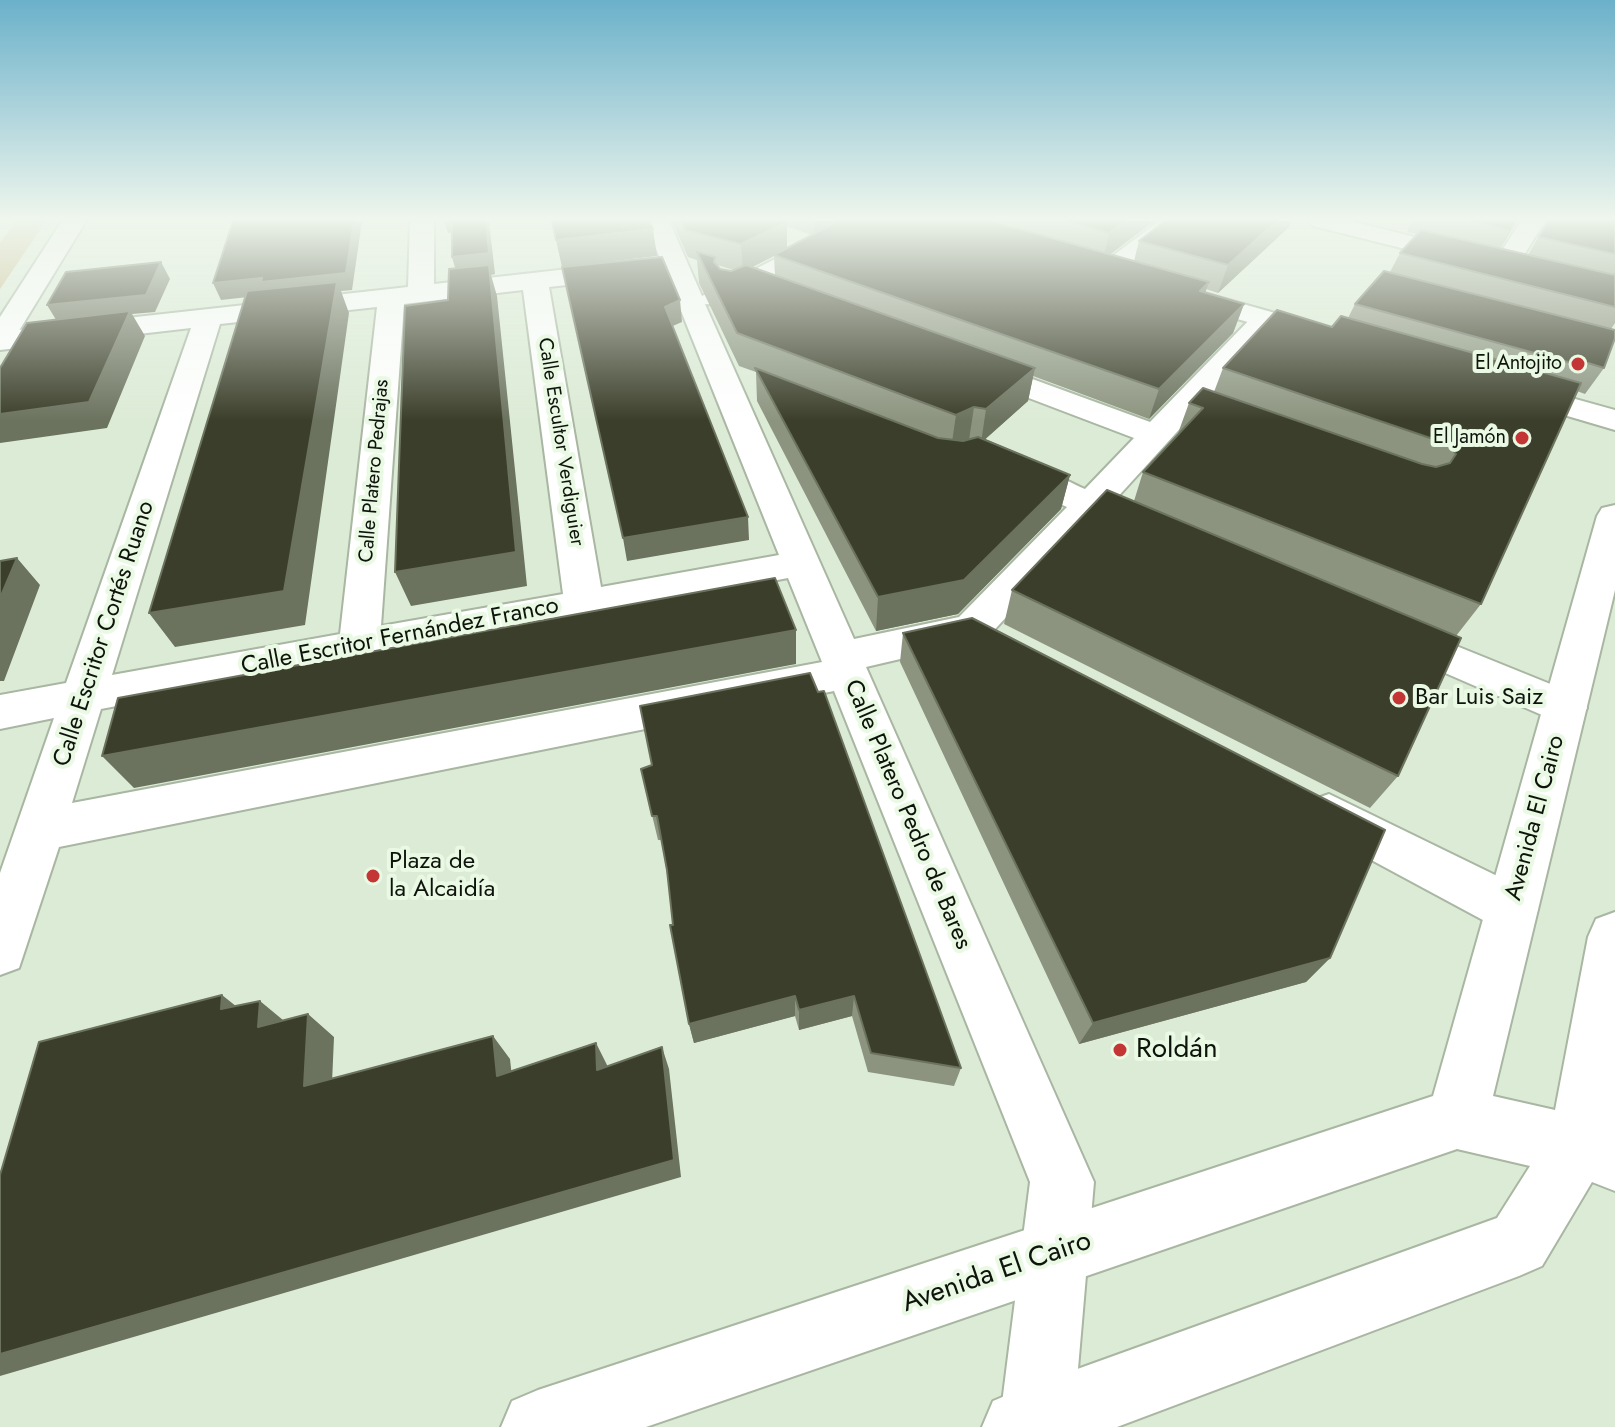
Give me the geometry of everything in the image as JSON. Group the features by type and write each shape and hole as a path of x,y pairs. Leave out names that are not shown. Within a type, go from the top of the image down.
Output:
{"street":[{"path":"0,340 33,288"},
{"name":"Calle Platero Pedrajas","path":"359,645 408,288"},
{"path":"0,340 474,288"},
{"name":"Calle Escultor Verdiguier","path":"536,288 584,603"},
{"name":"Calle Platero Pedro de Bares","path":"685,288 742,381 801,563 1062,1182 1057,1253 1030,1425"},
{"path":"758,288 779,295"},
{"path":"1159,288 1358,345"},
{"name":"Calle Escritor Cortés Ruano","path":"0,950 208,318"},
{"path":"40,830 844,665 972,629 1153,434 1197,410 1266,319"},
{"path":"952,360 1153,434"},
{"path":"1481,381 1615,420"},
{"path":"983,458 1177,541"},
{"name":"Avenida El Cairo","path":"538,1427 1457,1119 1615,516"},
{"name":"Calle Escritor Fernández Franco","path":"0,712 801,563"},
{"path":"1364,621 1565,708"},
{"path":"972,629 1013,651"},
{"path":"1290,794 1512,909"},
{"path":"1030,1425 1519,1243 1597,1153 1615,937"},
{"path":"1457,1119 1597,1153"}],"building":[{"path":"57,288 149,288 146,295 47,305"},
{"path":"336,288 284,591 149,613 247,291"},
{"path":"448,288 491,288 516,552 395,572 405,306 448,300"},
{"path":"567,288 675,288 680,300 665,307 748,517 623,538"},
{"path":"715,288 809,288 1035,368 986,409 974,407 956,415 737,333"},
{"path":"868,288 1203,288 1200,291 1244,304 1159,389"},
{"path":"1369,288 1449,288 1615,330 1615,338 1604,368 1588,363 1586,367 1355,304"},
{"path":"1538,288 1615,288 1615,307"},
{"path":"1277,310 1332,327 1341,316 1581,383 1481,604 1143,472 1203,408 1189,403 1203,388 1422,464 1436,467 1450,463 1456,454 1448,444 1223,368"},
{"path":"130,311 89,402 0,414 0,368 27,323"},
{"path":"755,368 938,438 963,441 978,437 1070,475 964,580 878,597"},
{"path":"1107,490 1461,638 1398,776 1012,590"},
{"path":"17,558 0,598 0,561"},
{"path":"775,578 796,630 102,756 118,698"},
{"path":"972,618 1385,830 1330,958 1093,1023 903,633"},
{"path":"810,673 818,692 824,691 961,1068 871,1053 854,996 799,1010 795,996 689,1024 670,925 673,925 667,870 657,816 652,816 641,769 652,765 640,706"},
{"path":"222,995 221,1009 260,1001 258,1027 308,1014 304,1086 493,1036 497,1076 596,1043 597,1070 662,1047 674,1160 0,1354 0,1175 39,1042"}],"place":[{"name":"El Antojito","path":"1578,364"},
{"name":"El Jamón","path":"1522,438"},
{"name":"Bar Luis Saiz","path":"1399,698"},
{"name":"Plaza de la Alcaidía","path":"373,876"},
{"name":"Roldán","path":"1120,1050"}]}
